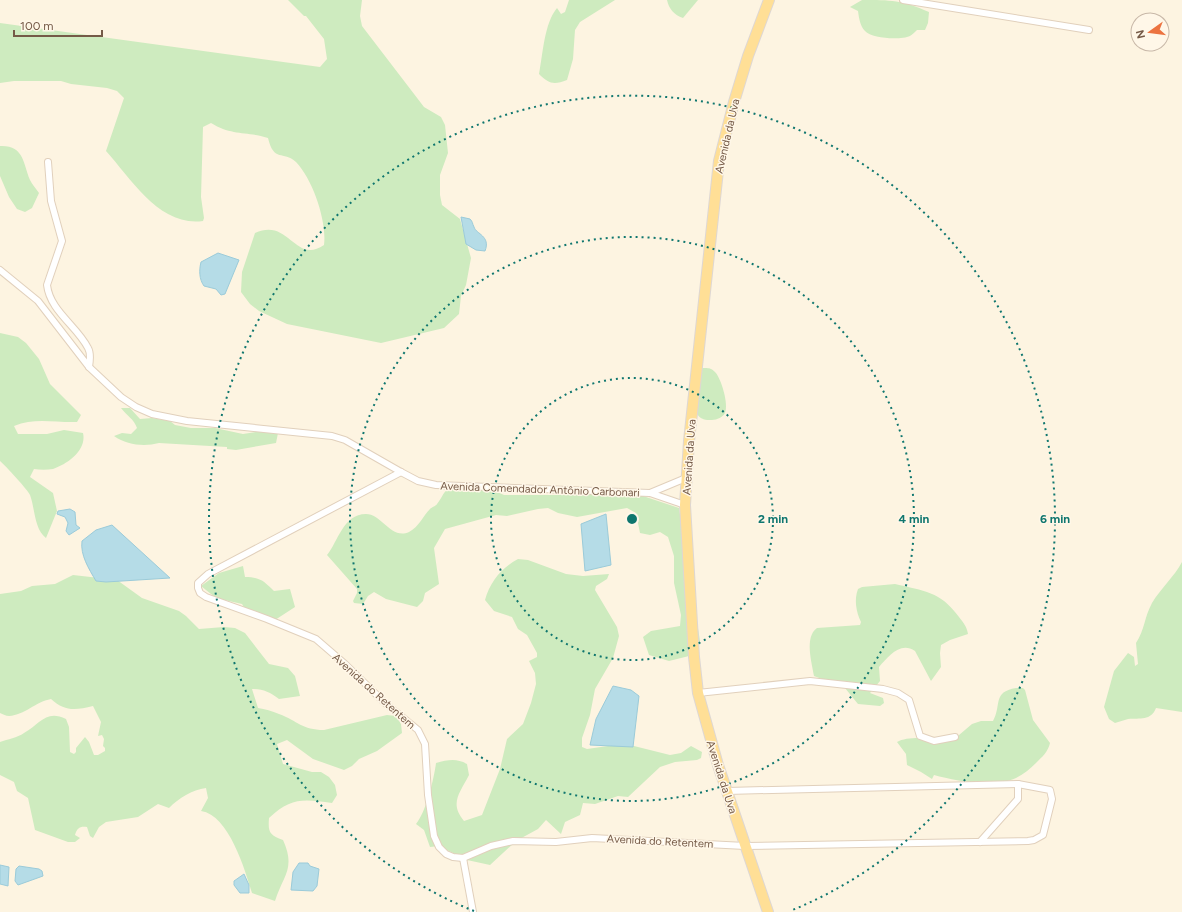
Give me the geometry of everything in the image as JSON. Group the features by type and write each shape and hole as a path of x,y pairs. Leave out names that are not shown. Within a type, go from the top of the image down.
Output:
{"main road":[{"name":"Avenida da Uva","path":"768,912 726,791 698,693 694,657 685,505 686,478 719,161 734,102 748,56 769,0"}],"street":[{"path":"903,0 1089,30"},
{"path":"48,162 51,201 62,241 47,285 47,290 55,305 88,348 89,366"},
{"name":"Avenida Comendador Antônio Carbonari","path":"0,270 23,287 38,301 89,366 121,397 136,407 152,414 187,421 332,436 345,440 418,481 436,485 650,493 685,505"},
{"name":"Avenida do Retentem","path":"401,472 208,574 198,583 198,588 200,593 212,600 267,619 316,639 345,664 385,703 418,730 425,744 428,795 434,836 439,847 453,858 463,858 491,846 513,841 540,843 616,838 745,846 1034,840 1042,835 1052,799 1051,792 1046,789 1018,784"},
{"name":"Avenida Comendador Antônio Carbonari","path":"650,493 686,478"},
{"path":"698,693 810,681 883,689 898,693 909,700 920,736 934,741 955,738"},
{"path":"726,791 1018,784 1018,799 980,842"},
{"path":"463,858 473,912"}],"green space":[{"path":"288,0 362,0 360,16 362,26 424,107 441,117 445,125 448,153 440,175 440,195 442,205 460,219 471,258 466,285 461,296 459,314 444,328 381,343 287,324 259,311 250,304 241,292 242,272 255,233 267,230 276,231 284,235 298,246 306,249 314,250 324,245 321,213 318,201 308,179 296,162 273,151 268,138 232,132 211,123 203,127 201,197 204,218 203,221 188,221 173,217 148,199 106,151 124,98 117,91 61,81 14,81 0,83 0,23 320,67 327,59 324,39 306,16 304,16"},
{"path":"569,0 615,0 580,22 575,30 573,59 567,80 559,83 552,83 539,74 545,40 549,22 557,8 561,14 565,12"},
{"path":"667,0 698,0 683,18 672,11"},
{"path":"862,0 889,1 911,5 929,12 928,23 925,30 917,30 910,36 906,37 887,38 874,36 863,29 858,11 850,7"},
{"path":"0,146 14,148 18,152 24,162 30,180 39,193 32,208 25,212 17,209 9,197 0,176"},
{"path":"0,333 18,337 26,343 39,359 50,384 81,415 77,422 38,421 22,423 14,426 18,434 47,434 64,430 83,433 82,445 75,456 65,464 53,469 34,469 30,477 53,493 57,511 46,538 42,534 37,524 30,495 0,461"},
{"path":"701,368 713,370 720,380 724,391 726,404 725,413 716,419 703,419 698,415 695,409 696,392"},
{"path":"121,408 130,408 140,419 152,418 170,421 175,425 191,428 215,428 243,434 270,430 278,433 276,443 236,450 227,449 227,447 159,443 147,445 136,444 124,441 114,436 122,433 131,434 137,428"},
{"path":"448,489 484,490 504,495 565,495 631,492 679,508 700,641 697,651 689,656 669,661 649,655 643,637 651,631 680,626 681,615 674,583 674,556 668,537 660,532 650,535 640,533 636,513 627,508 577,517 558,513 548,508 538,509 507,516 496,515 445,529 434,548 439,584 425,593 423,601 417,607 386,599 374,592 368,596 363,604 354,603 353,601 357,593 357,589 327,555 346,524 358,515 366,514 377,518 397,533 403,534 409,532 418,524 430,509 436,505"},
{"path":"518,559 528,560 566,574 583,576 609,574 607,579 596,586 595,590 617,627 619,636 613,658 595,689 590,715 582,738 582,747 587,749 608,746 634,746 670,755 681,753 691,746 702,752 701,758 697,760 675,762 660,767 628,797 618,796 595,804 583,803 580,815 565,822 561,834 546,820 538,829 516,841 490,865 467,860 439,846 430,847 424,830 416,824 420,819 426,804 436,763 448,760 456,760 467,764 469,775 457,803 457,809 460,815 464,821 482,815 500,769 507,739 523,724 536,684 535,673 529,661 537,657 537,653 527,635 518,629 512,617 494,611 485,600 493,581 501,571"},
{"path":"1182,562 1182,712 1156,708 1148,717 1141,719 1128,719 1115,723 1109,719 1104,707 1114,671 1128,653 1134,657 1135,666 1138,664 1136,643 1141,633 1149,608"},
{"path":"243,566 245,577 261,580 274,591 290,589 295,607 275,620 247,612 242,604 216,598 201,586 219,573"},
{"path":"73,575 117,580 142,598 179,611 199,629 224,627 235,628 245,633 269,664 288,668 295,676 300,696 279,699 266,691 252,689 258,708 274,712 305,727 317,730 324,730 387,715 396,716 401,724 402,733 377,751 359,759 352,766 344,770 313,759 287,740 277,744 283,764 312,772 321,772 329,777 335,785 337,795 332,803 306,800 291,803 284,806 269,818 269,830 272,835 283,840 288,858 287,872 275,901 252,893 240,858 228,833 220,822 211,815 201,811 208,798 206,788 186,795 169,808 158,804 138,817 106,822 99,827 93,838 90,836 87,827 81,827 75,835 80,838 75,842 68,842 35,830 28,798 17,791 14,782 0,775 0,742 21,735 48,717 59,716 66,719 69,727 70,752 74,754 76,752 76,748 85,737 89,742 94,755 98,755 105,751 103,746 104,739 102,735 98,736 101,722 93,706 71,709 61,706 51,699 15,715 8,716 0,713 0,594 21,591 32,586 55,584"},
{"path":"895,584 931,593 938,597 952,608 966,627 968,634 950,640 941,645 941,667 931,681 915,651 910,648 899,649 890,655 879,667 880,681 870,693 883,698 884,703 880,706 858,704 845,688 814,676 810,650 811,637 817,628 860,625 861,622 856,601 858,589 862,587"},
{"path":"1023,688 1025,690 1033,720 1050,743 1044,754 1024,773 1007,781 986,783 934,775 932,779 907,765 906,754 897,742 916,738 952,741 972,724 981,721 993,721 1001,696 1008,690"}],"water":[{"path":"461,217 470,219 475,229 485,239 485,251 476,250 466,244"},
{"path":"218,253 239,260 225,294 221,295 216,289 204,286 200,274 201,262"},
{"path":"70,509 75,512 76,525 80,528 69,535 66,531 68,523 65,517 57,514 58,511"},
{"path":"606,514 611,565 585,571 581,524"},
{"path":"112,525 170,578 106,582 96,581 84,557 82,551 82,541 96,530"},
{"path":"613,686 631,690 639,696 633,747 590,745 596,719"},
{"path":"299,863 308,863 310,866 319,869 317,886 313,891 291,890 293,872"},
{"path":"0,865 9,867 8,886 0,884"},
{"path":"19,866 39,869 42,871 43,876 18,885 15,881 16,869"},
{"path":"244,874 249,885 249,893 240,893 234,885 234,881"}]}
